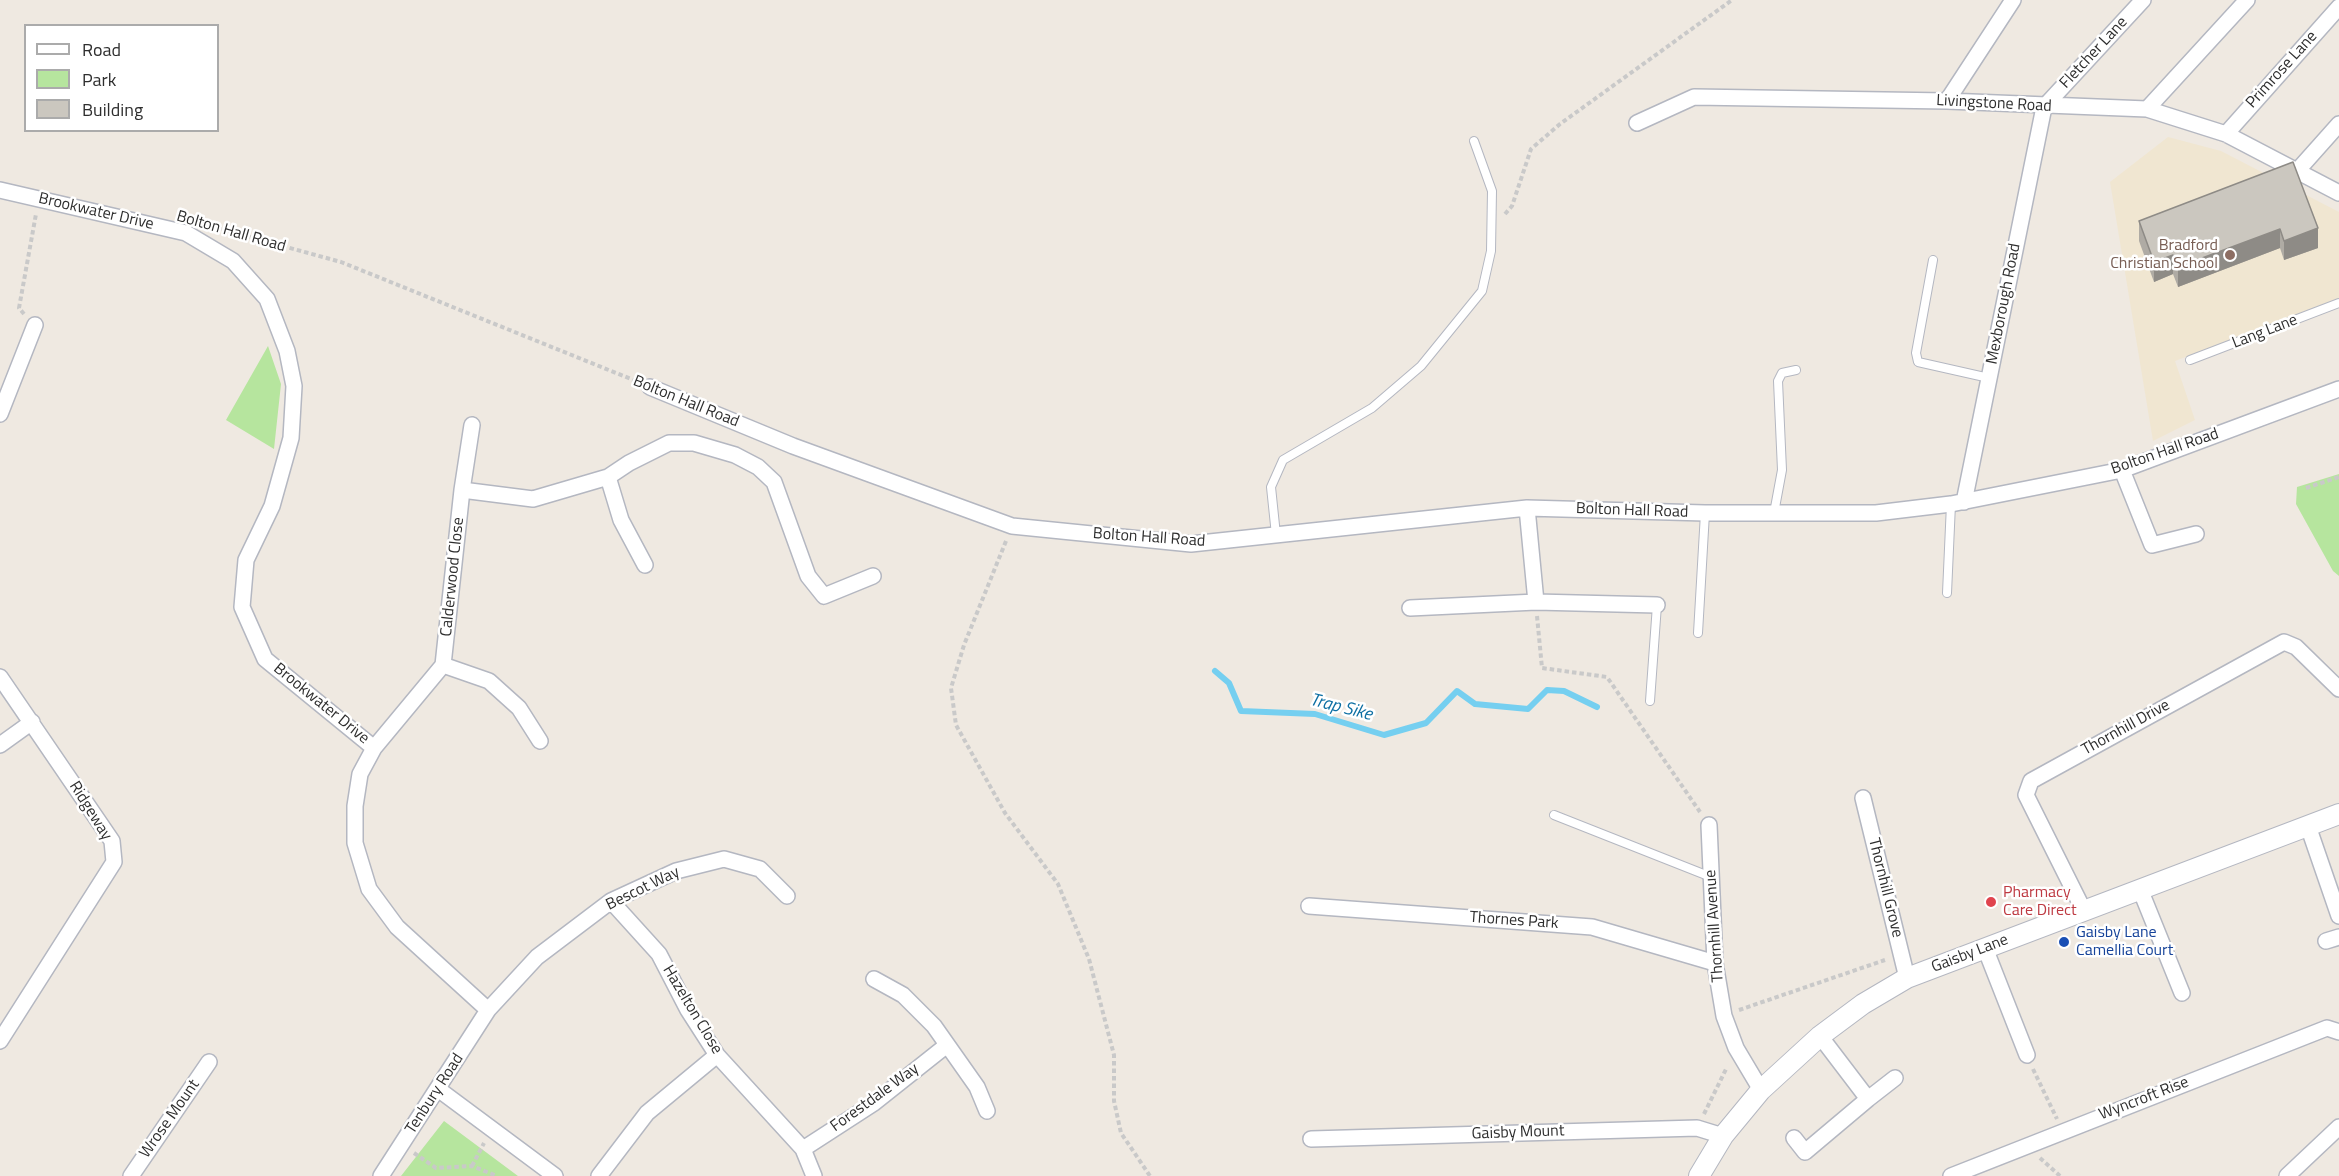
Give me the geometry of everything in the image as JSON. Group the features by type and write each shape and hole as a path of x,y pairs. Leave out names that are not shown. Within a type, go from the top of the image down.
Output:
{"street":[{"path":"1947,101 2013,0"},
{"name":"Fletcher Lane","path":"2044,106 2143,0"},
{"path":"2147,109 2247,0"},
{"name":"Primrose Lane","path":"2226,134 2339,7"},
{"name":"Livingstone Road","path":"1637,123 1694,97 1947,101 2147,109 2226,134 2339,193"},
{"name":"Mexborough Road","path":"1958,503 1989,378 2044,106"},
{"path":"2298,170 2339,124"},
{"name":"Brookwater Drive","path":"0,190 186,233 233,261 267,299 287,351 294,386 291,438 272,506 246,560 242,607 265,659 374,748 360,774 355,806 355,843 369,889 396,927 488,1010"},
{"path":"0,414 35,325"},
{"name":"Bolton Hall Road","path":"650,387 793,446 1012,526 1191,544 1276,537 1527,508 1706,513 1876,513 1958,503 2122,470 2339,389"},
{"name":"Calderwood Close","path":"444,665 462,490 472,425"},
{"path":"462,490 533,500 608,477 629,463 669,443 694,443 735,455 758,467 774,482 807,576 824,596 873,576"},
{"path":"2122,470 2152,545 2196,534"},
{"path":"608,477 621,520 645,565"},
{"path":"1527,508 1536,602"},
{"path":"1410,608 1536,602 1657,605"},
{"name":"Thornhill Drive","path":"2084,911 2026,795 2031,781 2284,642 2296,647 2339,689"},
{"path":"374,748 444,665 489,681 519,708 540,741"},
{"name":"Ridgeway","path":"0,677 112,841 114,862 0,1041"},
{"path":"0,745 32,722"},
{"name":"Thornhill Grove","path":"1863,798 1907,978"},
{"name":"Gaisby Lane","path":"1699,1176 1723,1136 1761,1090 1820,1036 1863,1004 1907,978 2339,814"},
{"name":"Thornhill Avenue","path":"1709,825 1715,963 1724,1016 1736,1048 1761,1090"},
{"path":"2308,826 2339,916"},
{"name":"Bescot Way","path":"488,1010 537,957 611,902 676,871 724,860 760,869 787,896"},
{"path":"2140,889 2182,993"},
{"name":"Hazelton Close","path":"611,902 659,954 688,1010 717,1055 803,1149 814,1176"},
{"name":"Thornes Park","path":"1309,906 1592,927 1715,963"},
{"path":"1985,948 2027,1055"},
{"path":"874,979 903,995 934,1026 978,1087 987,1111"},
{"name":"Tenbury Road","path":"381,1176 488,1010"},
{"name":"Wyncroft Rise","path":"1951,1176 2062,1130 2327,1028 2339,1032"},
{"path":"1820,1036 1868,1099"},
{"name":"Forestdale Way","path":"803,1149 874,1103 947,1045"},
{"path":"599,1176 647,1113 717,1055"},
{"name":"Wrose Mount","path":"131,1176 209,1062"},
{"path":"1794,1138 1805,1152 1895,1078"},
{"path":"438,1089 555,1176"},
{"path":"2287,1176 2339,1127"},
{"name":"Gaisby Mount","path":"1311,1139 1697,1128 1723,1136"}],"lane":[{"path":"1276,537 1271,487 1283,460 1372,408 1421,366 1482,291 1491,251 1492,191 1474,141"},
{"path":"1932,260 1916,353 1918,362 1989,378"},
{"name":"Lang Lane","path":"2190,360 2339,303"},
{"path":"1774,513 1782,470 1778,381 1782,373 1796,370"},
{"path":"1947,593 1958,503"},
{"path":"1698,633 1706,513"},
{"path":"1650,701 1657,605"},
{"path":"1554,815 1711,877"}],"path":[{"path":"1492,230 1512,206 1531,149 1560,124 1732,0"},
{"path":"35,325 19,308 39,199"},
{"name":"Bolton Hall Road","path":"202,224 340,262 650,387"},
{"path":"2306,488 2339,477"},
{"path":"1012,526 964,645 951,688 956,725 1005,813 1058,884 1089,959 1114,1055 1114,1101 1120,1133 1150,1176"},
{"path":"1536,602 1542,668 1607,677 1709,825"},
{"path":"1724,1016 1901,954"},
{"path":"1697,1128 1736,1048"},
{"path":"2027,1055 2062,1130"},
{"path":"472,1166 491,1129"},
{"path":"402,1145 436,1168 472,1166 496,1176"}],"shaded area":[{"name":"Bradford Christian School","path":"2168,137 2221,151 2339,212 2339,298 2175,361 2195,420 2153,441 2110,182"}],"green space":[{"path":"268,346 281,384 274,449 226,420"},
{"path":"2339,474 2339,576 2333,571 2296,504 2297,487"},
{"path":"444,1121 518,1176 401,1176"}],"building":[{"path":"2293,162 2318,228 2284,241 2280,229 2178,267 2173,255 2154,262 2139,221"}],"waterway":[{"name":"Trap Sike","path":"1215,671 1229,683 1241,711 1315,714 1384,735 1426,723 1457,691 1475,704 1528,709 1547,690 1564,691 1597,707"}],"place":[{"name":"Bradford Christian School","path":"2230,255"},
{"name":"Pharmacy Care Direct","path":"1991,902"},
{"name":"Gaisby Lane Camellia Court","path":"2064,942"}]}
